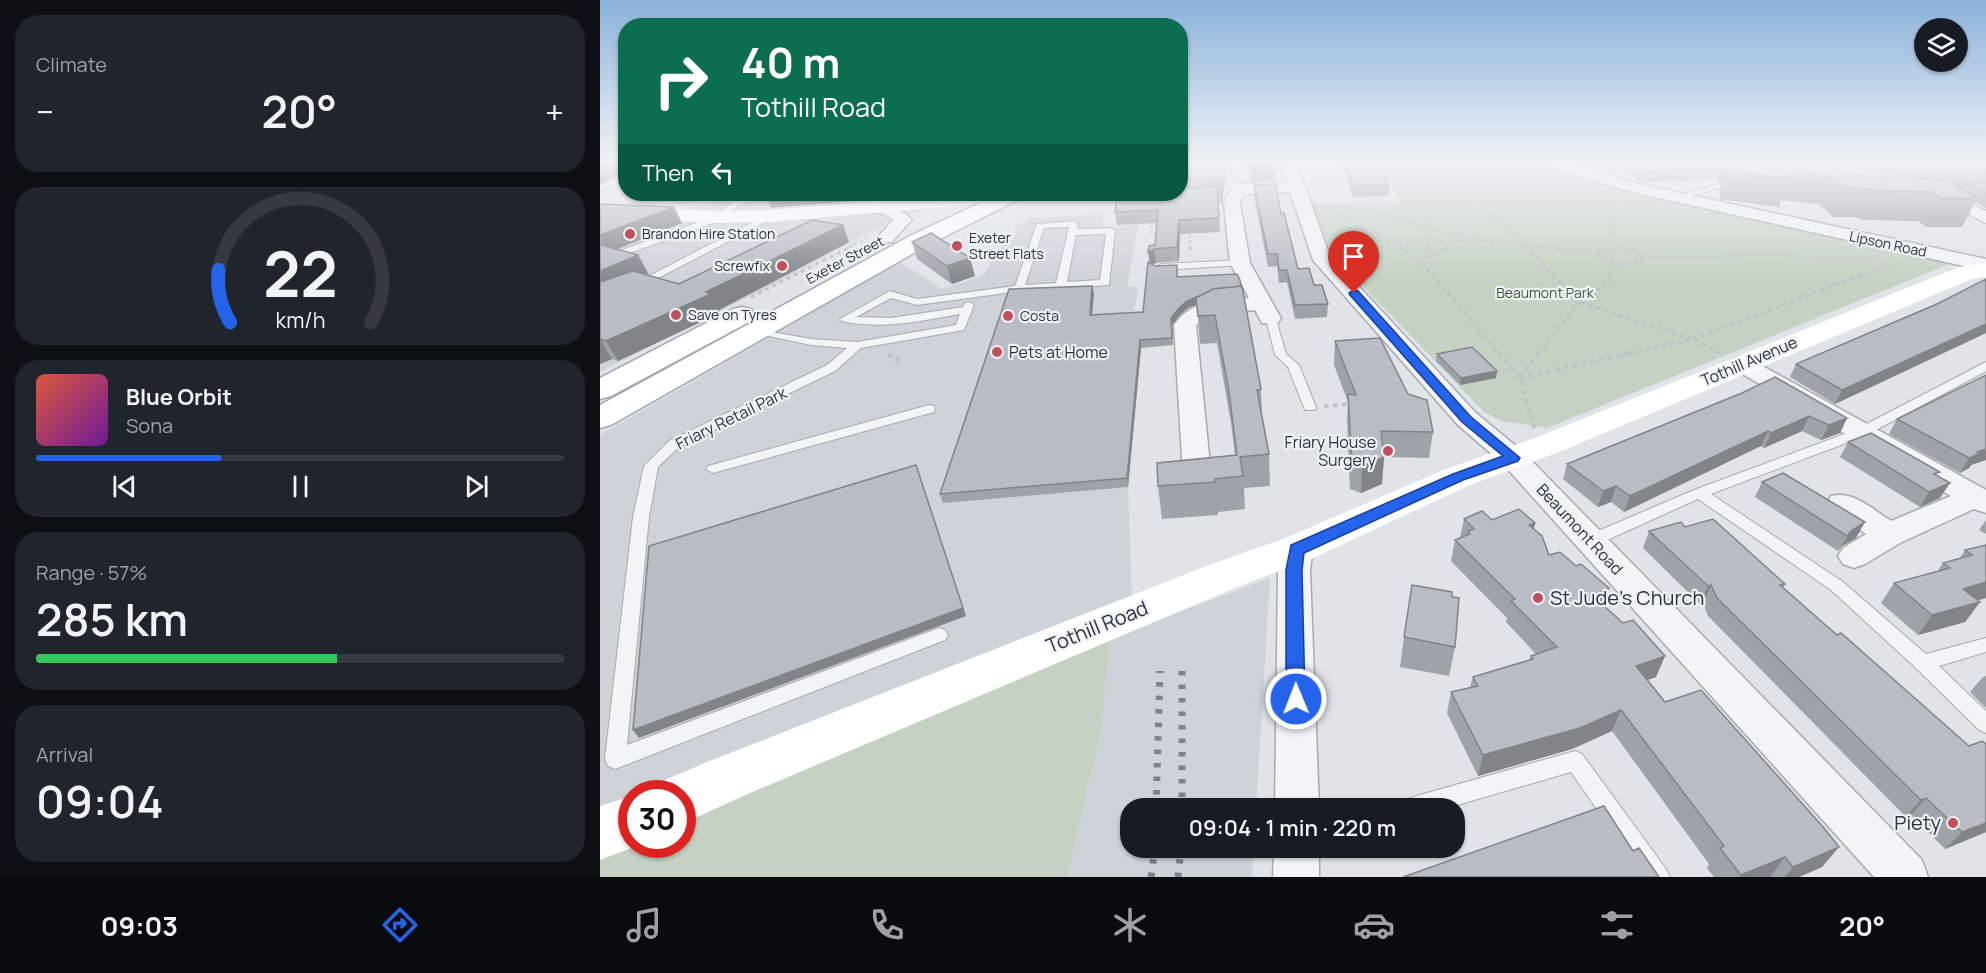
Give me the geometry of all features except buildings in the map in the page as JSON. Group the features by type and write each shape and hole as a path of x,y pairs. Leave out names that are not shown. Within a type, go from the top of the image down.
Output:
{"main road":[{"path":"600,212 719,217 770,216 920,202"},
{"name":"Exeter Street","path":"600,390 873,240 966,202"},
{"name":"Exeter Street","path":"600,418 920,240 998,202"},
{"name":"Tothill Avenue","path":"1513,458 1735,361 1967,272 1986,270"},
{"name":"Tothill Road","path":"696,793 758,765 1297,549 1458,477 1513,458"}],"street":[{"path":"1197,475 1185,325 1188,318 1200,312 1266,311 1240,263 1232,202"},
{"name":"Beaumont Road","path":"1302,202 1320,256 1467,419 1513,458 1905,877"},
{"name":"Lipson Road","path":"1699,202 1986,265"},
{"path":"1956,202 1986,218"},
{"path":"868,207 889,210 903,219 873,240"},
{"name":"Exeter Street","path":"707,333 759,331"},
{"path":"1735,361 1980,500"},
{"path":"1854,556 1889,535 1980,500"},
{"path":"1842,503 1889,535"},
{"path":"1297,549 1294,570 1297,798"},
{"path":"1296,877 1297,858"}],"lane":[{"path":"600,261 719,217 738,202"},
{"path":"1949,208 1967,208"},
{"path":"627,289 770,216"},
{"path":"1019,288 1041,226 1074,224 1060,285"},
{"path":"967,310 886,322 845,319 890,294 917,302 1019,288 1105,283 1111,231 1072,232"},
{"path":"1156,268 1240,263"},
{"path":"759,331 811,342 857,345 960,328 974,294"},
{"path":"1266,311 1281,355 1293,365 1310,407"},
{"name":"Friary Retail Park","path":"857,345 831,368 674,444 651,466 641,517 615,759 939,635"},
{"path":"1590,541 1699,493 1860,433 1986,366"},
{"path":"713,469 929,409"},
{"path":"1699,493 1837,586 1923,663 1986,724"},
{"path":"1923,663 1986,645"},
{"path":"1447,798 1575,761 1658,877"}],"path":[{"path":"1423,202 1427,228 1428,258"},
{"path":"1477,202 1524,244 1579,302 1693,339 1735,361"},
{"path":"1616,202 1610,212 1609,228 1618,248"},
{"path":"1547,445 1535,431 1520,378 1424,265 1397,244 1329,210 1364,209 1464,238 1597,253 1618,248 1630,249 1642,257 1709,257 1767,253 1828,260 1881,259"},
{"path":"1153,216 1151,235 1161,234"},
{"path":"1181,224 1181,234 1190,236 1190,266"},
{"path":"1424,265 1428,258 1464,238"},
{"path":"743,301 873,240"},
{"path":"1597,253 1599,257 1614,264 1640,261 1642,257"},
{"path":"1520,378 1693,339 1902,259"},
{"path":"1520,378 1579,302 1609,282 1614,264"},
{"path":"1310,407 1354,404"}],"shaded area":[{"path":"715,202 943,202 877,228 780,281 600,372 600,214 652,216"},
{"path":"1103,214 1103,227 1138,225 1127,287 1138,287 1133,320 1143,319 1128,486 1133,629 1270,578 1257,798 1120,798 1120,858 1253,858 1252,877 1067,877 1100,736 696,820 696,780 618,780 618,851 600,859 600,435 900,262 942,289 984,275 995,254 1017,235 1015,226 1029,218"}],"green space":[{"name":"Beaumont Park","path":"1710,202 1954,262 1547,428 1502,421 1484,412 1333,255 1310,203"},
{"path":"1110,639 1100,736 1067,877 600,877 600,859 618,851 618,858 696,858 696,817"}],"railway":[{"path":"1156,798 1160,671"},
{"path":"1182,671 1182,798"},
{"path":"1151,877 1154,858"},
{"path":"1178,877 1180,858"}],"place":[{"name":"Brandon Hire Station","path":"630,234"},
{"name":"Exeter Street Flats","path":"957,246"},
{"name":"Screwfix","path":"782,266"},
{"name":"Save on Tyres","path":"676,315"},
{"name":"Costa","path":"1008,316"},
{"name":"Pets at Home","path":"997,352"},
{"name":"Friary House Surgery","path":"1388,451"},
{"name":"St Jude's Church","path":"1538,598"},
{"name":"Piety","path":"1953,823"}],"route":[{"path":"1296,699 1294,570 1297,549 1458,477 1513,458 1467,419 1354,293"}]}
